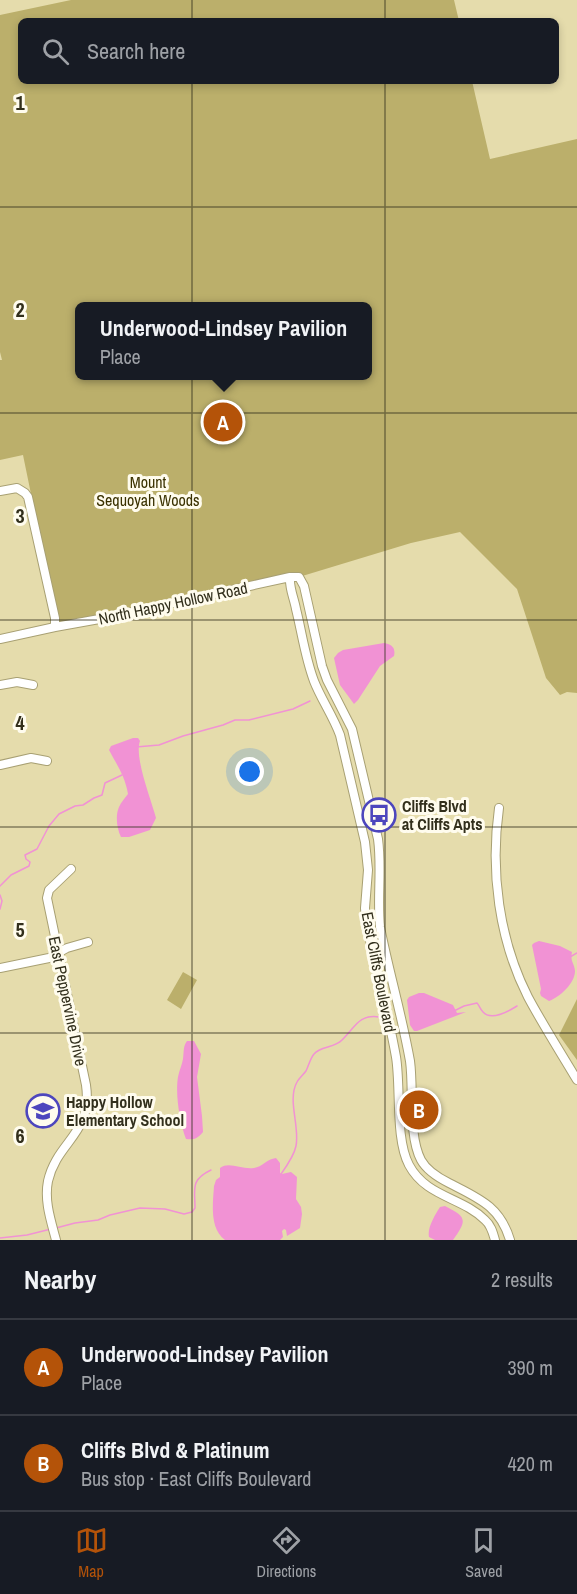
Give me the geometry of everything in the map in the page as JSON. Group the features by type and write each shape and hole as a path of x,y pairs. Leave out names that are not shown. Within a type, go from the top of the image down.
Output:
{"street":[{"path":"0,491 17,488 28,497 56,627"},
{"name":"North Happy Hollow Road","path":"0,639 290,577"},
{"name":"East Cliffs Boulevard","path":"495,1240 487,1221 473,1210 434,1191 418,1178 404,1154 396,1058 366,923 368,859 365,842 340,735 310,669 289,583 290,577 299,577 304,586 322,666 352,729 378,839 380,927 410,1062 416,1147 428,1169 441,1179 486,1203 503,1221 510,1240"},
{"path":"310,669 322,666"},
{"path":"0,685 17,682 33,685"},
{"path":"0,765 31,758 47,761"},
{"path":"500,808 496,833 496,862 498,892 507,940 528,996 577,1080"},
{"name":"East Peppervine Drive","path":"56,1240 47,1193 50,1174 59,1156 80,1126 87,1106 87,1095 47,898 50,890 71,870"},
{"path":"0,968 49,958 67,948 88,942"}],"green space":[{"name":"Mount Sequoyah Woods","path":"71,0 454,0 458,18 18,18 18,84 473,84 490,159 577,139 577,693 567,692 560,695 546,678 517,589 460,532 411,543 299,577 55,627 28,497 31,494 23,455 0,460 0,360 2,360 0,352 0,15"},
{"path":"183,972 197,980 181,1009 167,1000"},
{"path":"577,999 577,1060 559,1035"}],"shaded area":[{"path":"384,643 392,647 394,656 380,666 354,704 340,685 334,658 343,650"},
{"path":"138,738 140,741 141,767 156,818 150,830 129,837 121,837 117,814 128,794 123,776 109,750 111,746"},
{"path":"539,941 560,946 572,952 575,971 570,985 549,1001 540,993 532,945"},
{"path":"419,993 453,1005 457,1013 466,1012 414,1031 410,1025 407,1000"},
{"path":"187,1041 194,1041 201,1054 197,1077 203,1132 197,1138 191,1139 186,1139 177,1092 178,1077"},
{"path":"276,1158 280,1163 280,1173 291,1172 297,1177 296,1199 302,1214 300,1228 287,1236 284,1229 280,1240 225,1240 216,1229 213,1215 214,1186 220,1177 220,1168 232,1165 254,1168"},
{"path":"445,1206 461,1216 463,1223 453,1240 435,1240 429,1237 430,1226 440,1207"}],"waterway":[{"path":"136,747 159,745 235,720 249,720 293,709 310,701"},
{"path":"0,886 11,875 29,866 30,862 25,855 37,849 49,826 59,814 102,795 105,783 122,775"},
{"path":"0,895 2,901 0,909"},
{"path":"570,957 577,953"},
{"path":"454,1011 477,1003 486,1015 491,1016 517,1006"},
{"path":"281,1174 296,1146 294,1089 313,1056 317,1051 339,1043 361,1020 379,1017"},
{"path":"56,1228 98,1220 140,1208 165,1209 184,1214 192,1212 195,1208 197,1181 211,1170"},
{"path":"0,1238 51,1229"}],"place":[{"name":"Underwood-Lindsey Pavilion","path":"223,422"},
{"name":"Cliffs Blvd at Cliffs Apts","path":"379,815"},
{"name":"Cliffs Blvd & Platinum","path":"419,1110"},
{"name":"Happy Hollow Elementary School","path":"43,1111"}]}
